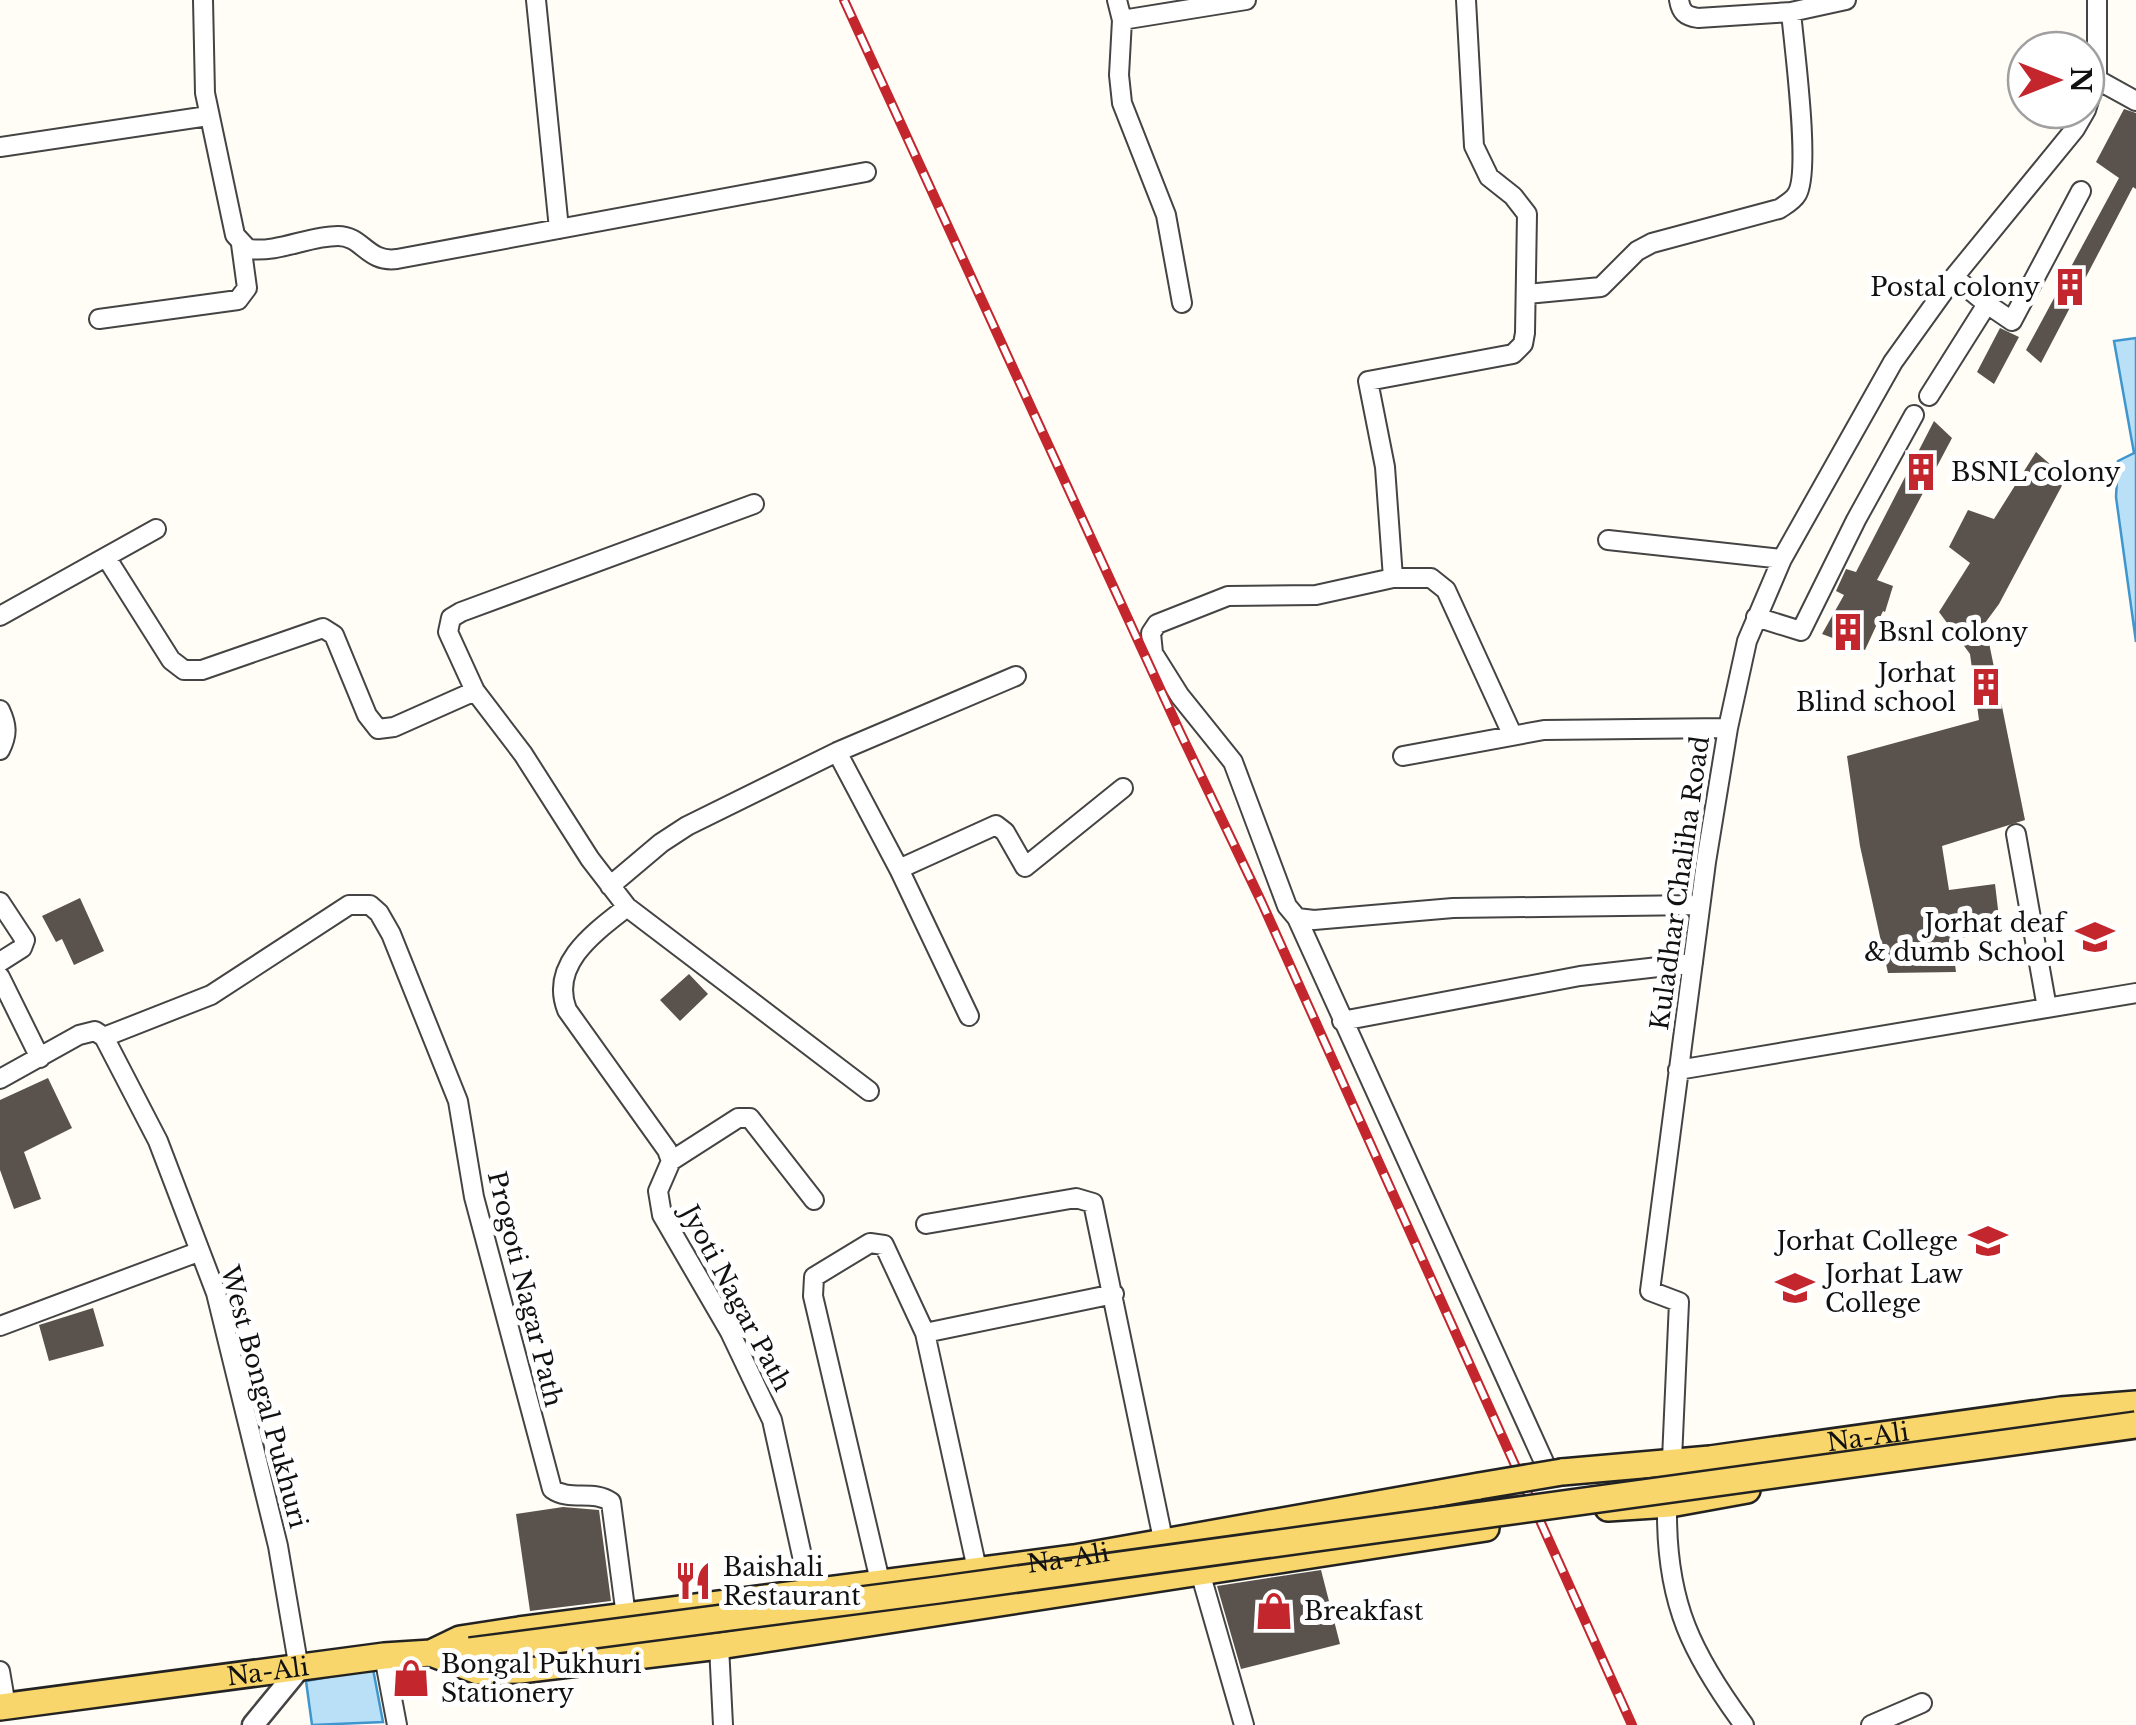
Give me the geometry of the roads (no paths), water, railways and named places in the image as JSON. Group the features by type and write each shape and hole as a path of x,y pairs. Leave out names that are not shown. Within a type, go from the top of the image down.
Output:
{"main road":[{"name":"Na-Ali","path":"3,1706 430,1653 460,1639 1164,1544 1556,1473 1710,1459 2061,1410 2136,1404"},
{"path":"430,1653 957,1588 2136,1424"},
{"path":"430,1653 465,1668 493,1672 719,1646 1569,1515 2136,1437"}],"street":[{"path":"99,319 238,300 247,288 241,244 235,236 208,116 203,0"},
{"path":"536,0 559,229"},
{"path":"1116,0 1122,20 1122,103 1166,215 1182,303"},
{"path":"1122,20 1246,0"},
{"path":"1393,578 1385,467 1368,381 1512,354 1523,344 1528,294 1528,214 1513,196 1488,177 1474,146 1466,0"},
{"path":"1678,0 1680,10 1698,18 1791,12 1846,0"},
{"name":"Kuladhar Chaliha Road","path":"2097,0 2097,30"},
{"path":"1528,294 1601,286 1652,242 1779,209 1791,202 1799,192 1802,164 1791,12"},
{"path":"2106,84 2136,101"},
{"path":"0,147 208,116"},
{"name":"Kuladhar Chaliha Road","path":"1744,1725 1713,1683 1678,1612 1668,1563 1667,1514 1679,1302 1650,1292 1700,905 1728,728 1756,617 1782,559 1884,377 1954,276 2074,130"},
{"path":"241,244 257,250 344,236 370,255 387,260 866,172"},
{"path":"1954,276 2012,321 2081,192"},
{"path":"1929,396 1987,304"},
{"path":"1756,617 1802,631 1856,520 1914,415"},
{"path":"754,504 451,618 448,632 475,690 530,763 627,907 869,1090"},
{"path":"0,616 156,529"},
{"path":"1608,540 1782,559"},
{"path":"106,556 171,660 184,670 202,670 322,628 334,635 367,715 378,729 394,726 475,690"},
{"path":"1512,734 1446,590 1431,578 1393,578 1316,595 1228,596 1156,624 1150,633 1152,653 1180,696 1233,762 1287,906 1297,918 1556,1473"},
{"path":"610,886 687,826 837,752 1016,676"},
{"path":"0,710 6,738 0,750"},
{"path":"1403,756 1512,734 1584,728 1728,728"},
{"path":"837,752 969,1016"},
{"path":"898,868 996,825 1005,832 1025,867 1122,788"},
{"path":"2016,834 2047,1008"},
{"path":"0,902 25,940 22,948 0,962"},
{"name":"Progoti Nagar Path","path":"104,1038 211,994 348,905 370,905 378,912 391,934 455,1091 474,1197 552,1489 566,1496 599,1496 611,1502 626,1616"},
{"path":"1297,918 1514,906 1700,905"},
{"path":"627,907 594,932 561,980 567,1010 668,1150 671,1161 738,1118 750,1118 814,1200"},
{"path":"1342,1020 1563,979 1693,964"},
{"path":"0,977 40,1058"},
{"path":"1678,1070 2136,992"},
{"path":"0,1079 79,1035 95,1032 104,1038"},
{"name":"West Bongal Pukhuri","path":"104,1038 158,1142 216,1293 278,1546 299,1669"},
{"name":"Jyoti Nagar Path","path":"671,1161 658,1191 662,1215 730,1332 772,1420 810,1592"},
{"path":"926,1224 1086,1198 1092,1203 1164,1544"},
{"path":"880,1580 813,1296 814,1278 870,1243 884,1245 925,1333 977,1569"},
{"path":"0,1326 198,1252"},
{"path":"925,1333 1114,1294"},
{"path":"1200,1572 1244,1725"},
{"path":"719,1646 722,1725"},
{"path":"384,1656 397,1725"},
{"path":"252,1725 299,1669"},
{"path":"0,1671 3,1706"},
{"path":"1871,1725 1922,1703"}],"water":[{"path":"2136,338 2136,642 2116,497 2118,461 2134,453 2114,341"},
{"path":"373,1669 383,1722 312,1725 306,1681"}],"railway":[{"path":"844,0 1262,903 1632,1725"}],"place":[{"name":"Postal colony","path":"2070,287"},
{"name":"BSNL colony","path":"1921,472"},
{"name":"Bsnl colony","path":"1848,632"},
{"name":"Jorhat Blind school","path":"1986,687"},
{"name":"Jorhat deaf & dumb School","path":"2095,937"},
{"name":"Jorhat College","path":"1988,1241"},
{"name":"Jorhat Law College","path":"1795,1288"},
{"name":"Baishali Restaurant","path":"693,1581"},
{"name":"Breakfast","path":"1274,1611"},
{"name":"Bongal Pukhuri Stationery","path":"411,1678"}]}
